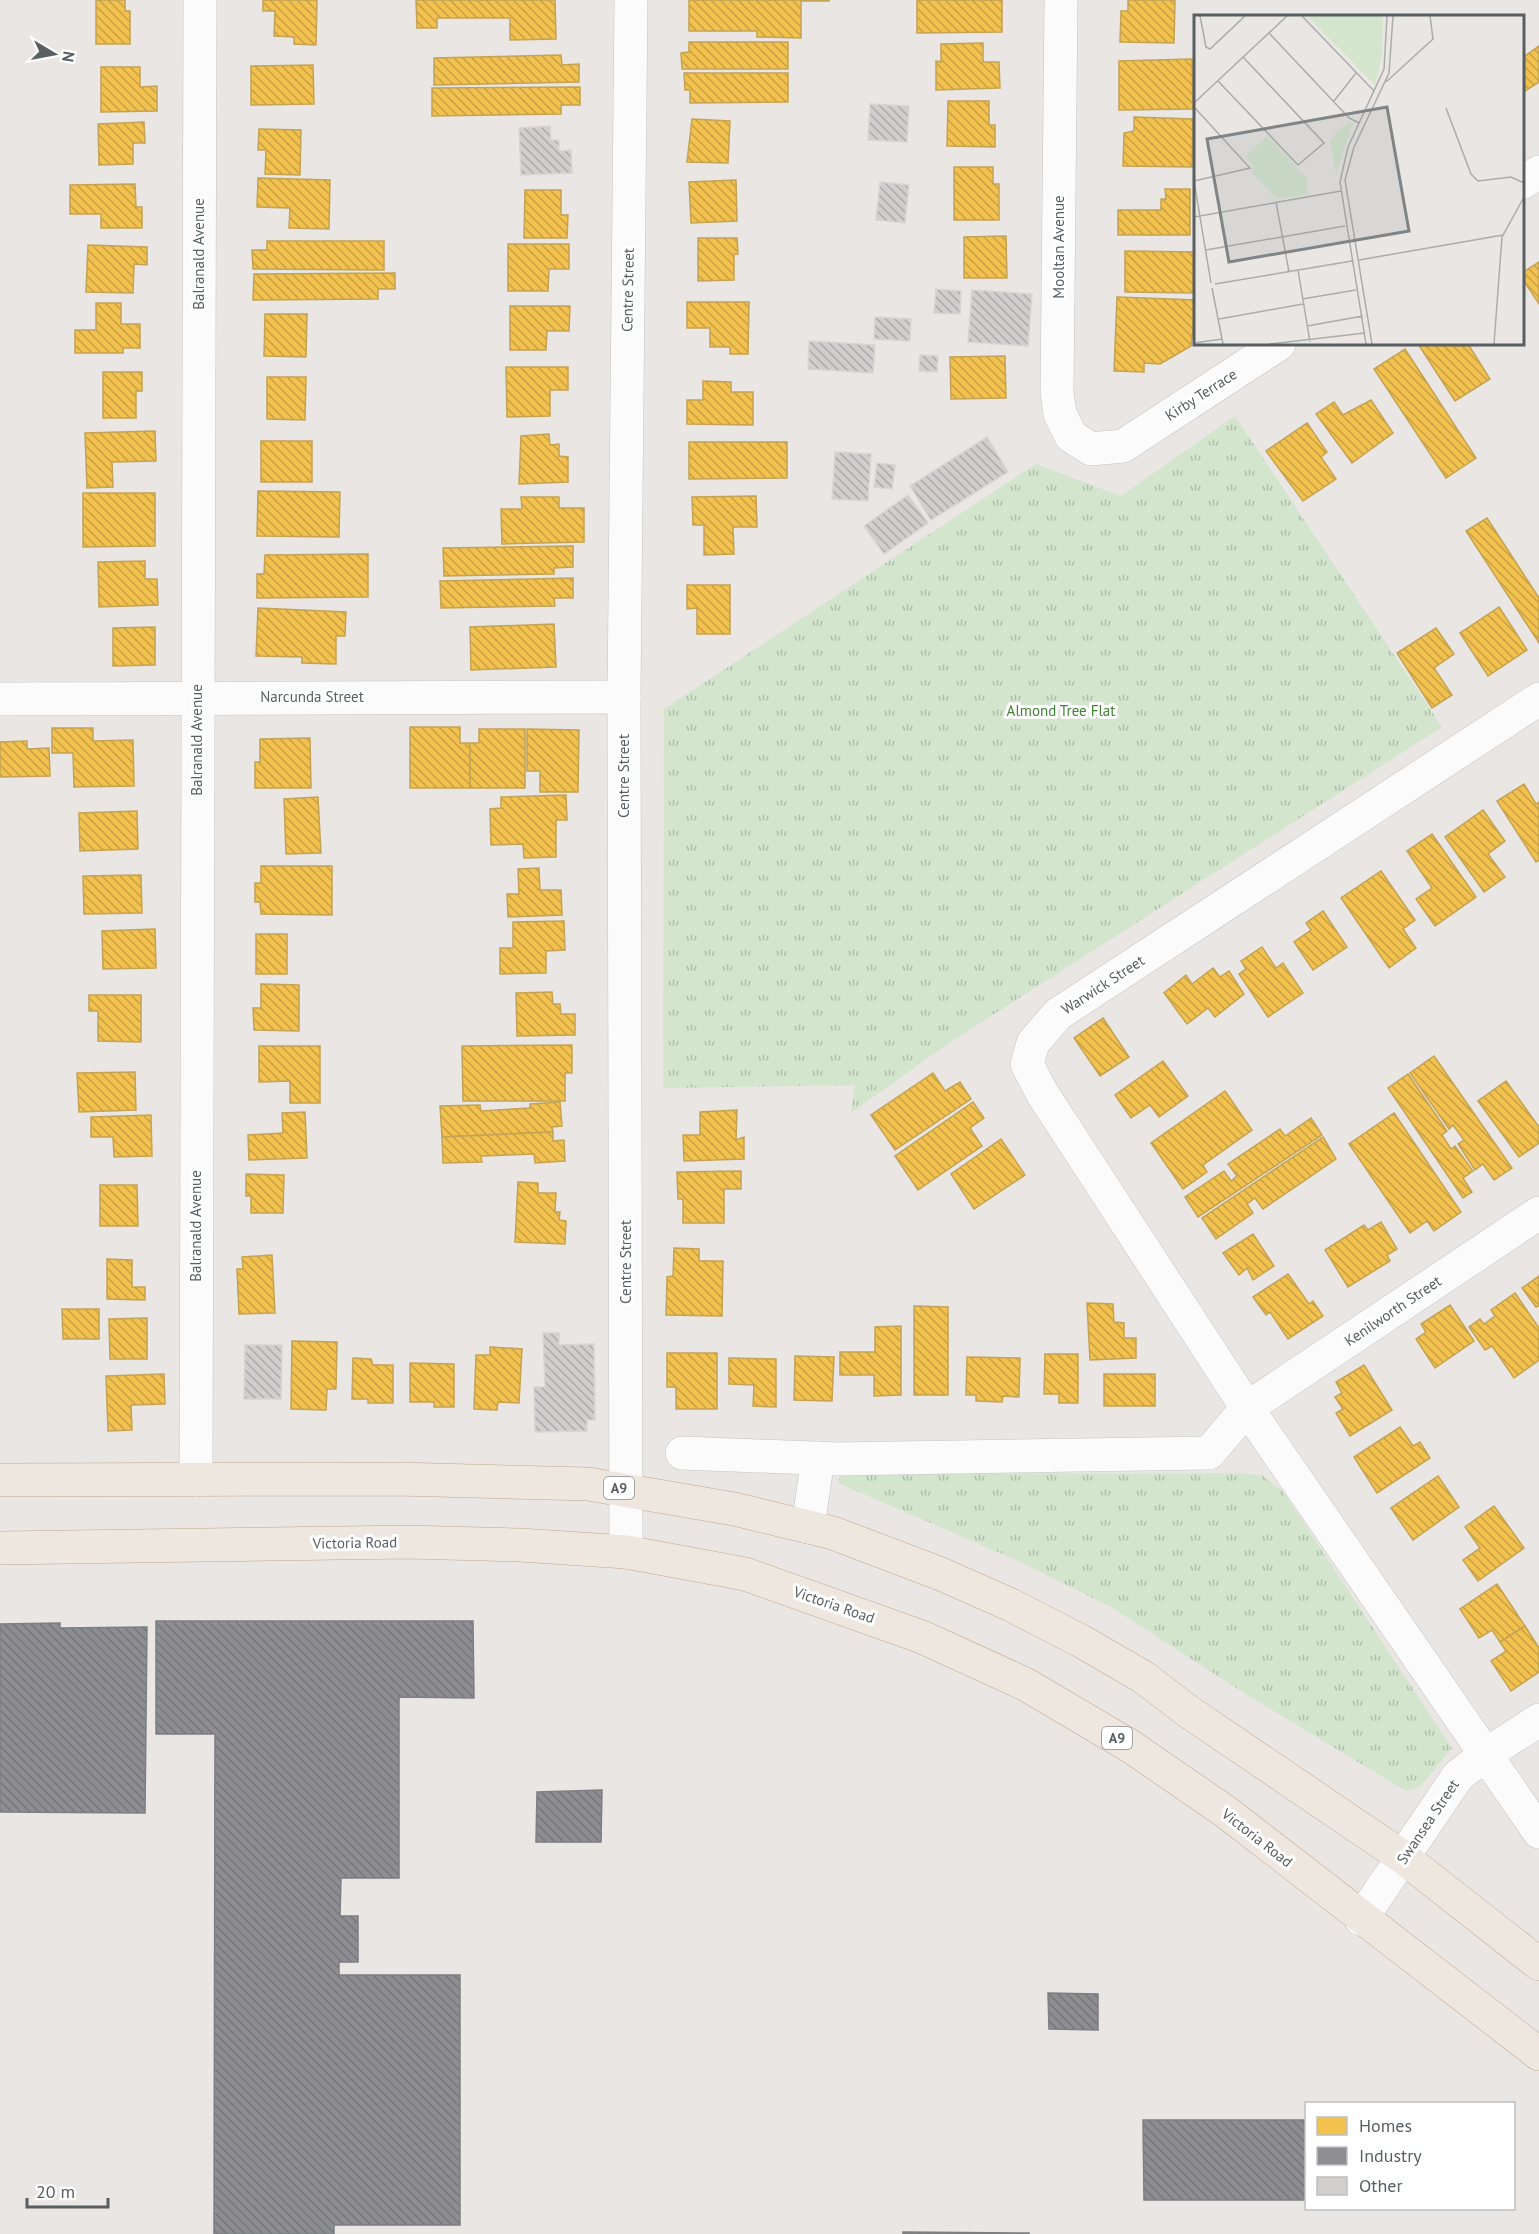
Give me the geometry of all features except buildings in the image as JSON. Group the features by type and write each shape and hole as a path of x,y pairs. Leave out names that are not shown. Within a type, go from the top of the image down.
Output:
{"highway":[{"name":"A9","path":"0,1480 508,1481 588,1484 734,1509 834,1533 941,1574 1011,1605 1082,1641 1143,1677 1189,1712 1404,1858 1539,1964"},
{"name":"Victoria Road","path":"0,1548 408,1542 520,1545 626,1552 745,1574 922,1637 1025,1684 1140,1752 1226,1812 1361,1919 1539,2054"}],"street":[{"name":"Balranald Avenue","path":"196,1480 200,0"},
{"name":"Centre Street","path":"626,1552 624,697 631,0"},
{"name":"Mooltan Avenue","path":"1061,0 1058,380 1060,414 1071,436 1091,449 1123,446"},
{"path":"1524,182 1539,172"},
{"name":"Kirby Terrace","path":"1123,446 1277,345"},
{"name":"Narcunda Street","path":"0,699 624,697"},
{"name":"Warwick Street","path":"1246,1408 1042,1093 1027,1064 1033,1043 1058,1014 1539,699"},
{"name":"Kenilworth Street","path":"1246,1408 1539,1214"},
{"path":"682,1453 818,1458 1209,1452 1246,1408 1539,1832"},
{"path":"808,1527 818,1458"},
{"name":"Swansea Street","path":"1361,1919 1458,1776 1485,1755 1539,1720"}],"green space":[{"name":"Almond Tree Flat","path":"1235,416 1442,727 949,1043 851,1113 855,1085 663,1088 664,709 1036,464 1121,496"},
{"path":"1236,1473 1262,1475 1284,1493 1452,1748 1420,1787 1406,1791 1244,1693 1111,1607 1014,1559 838,1483 841,1474"}]}
